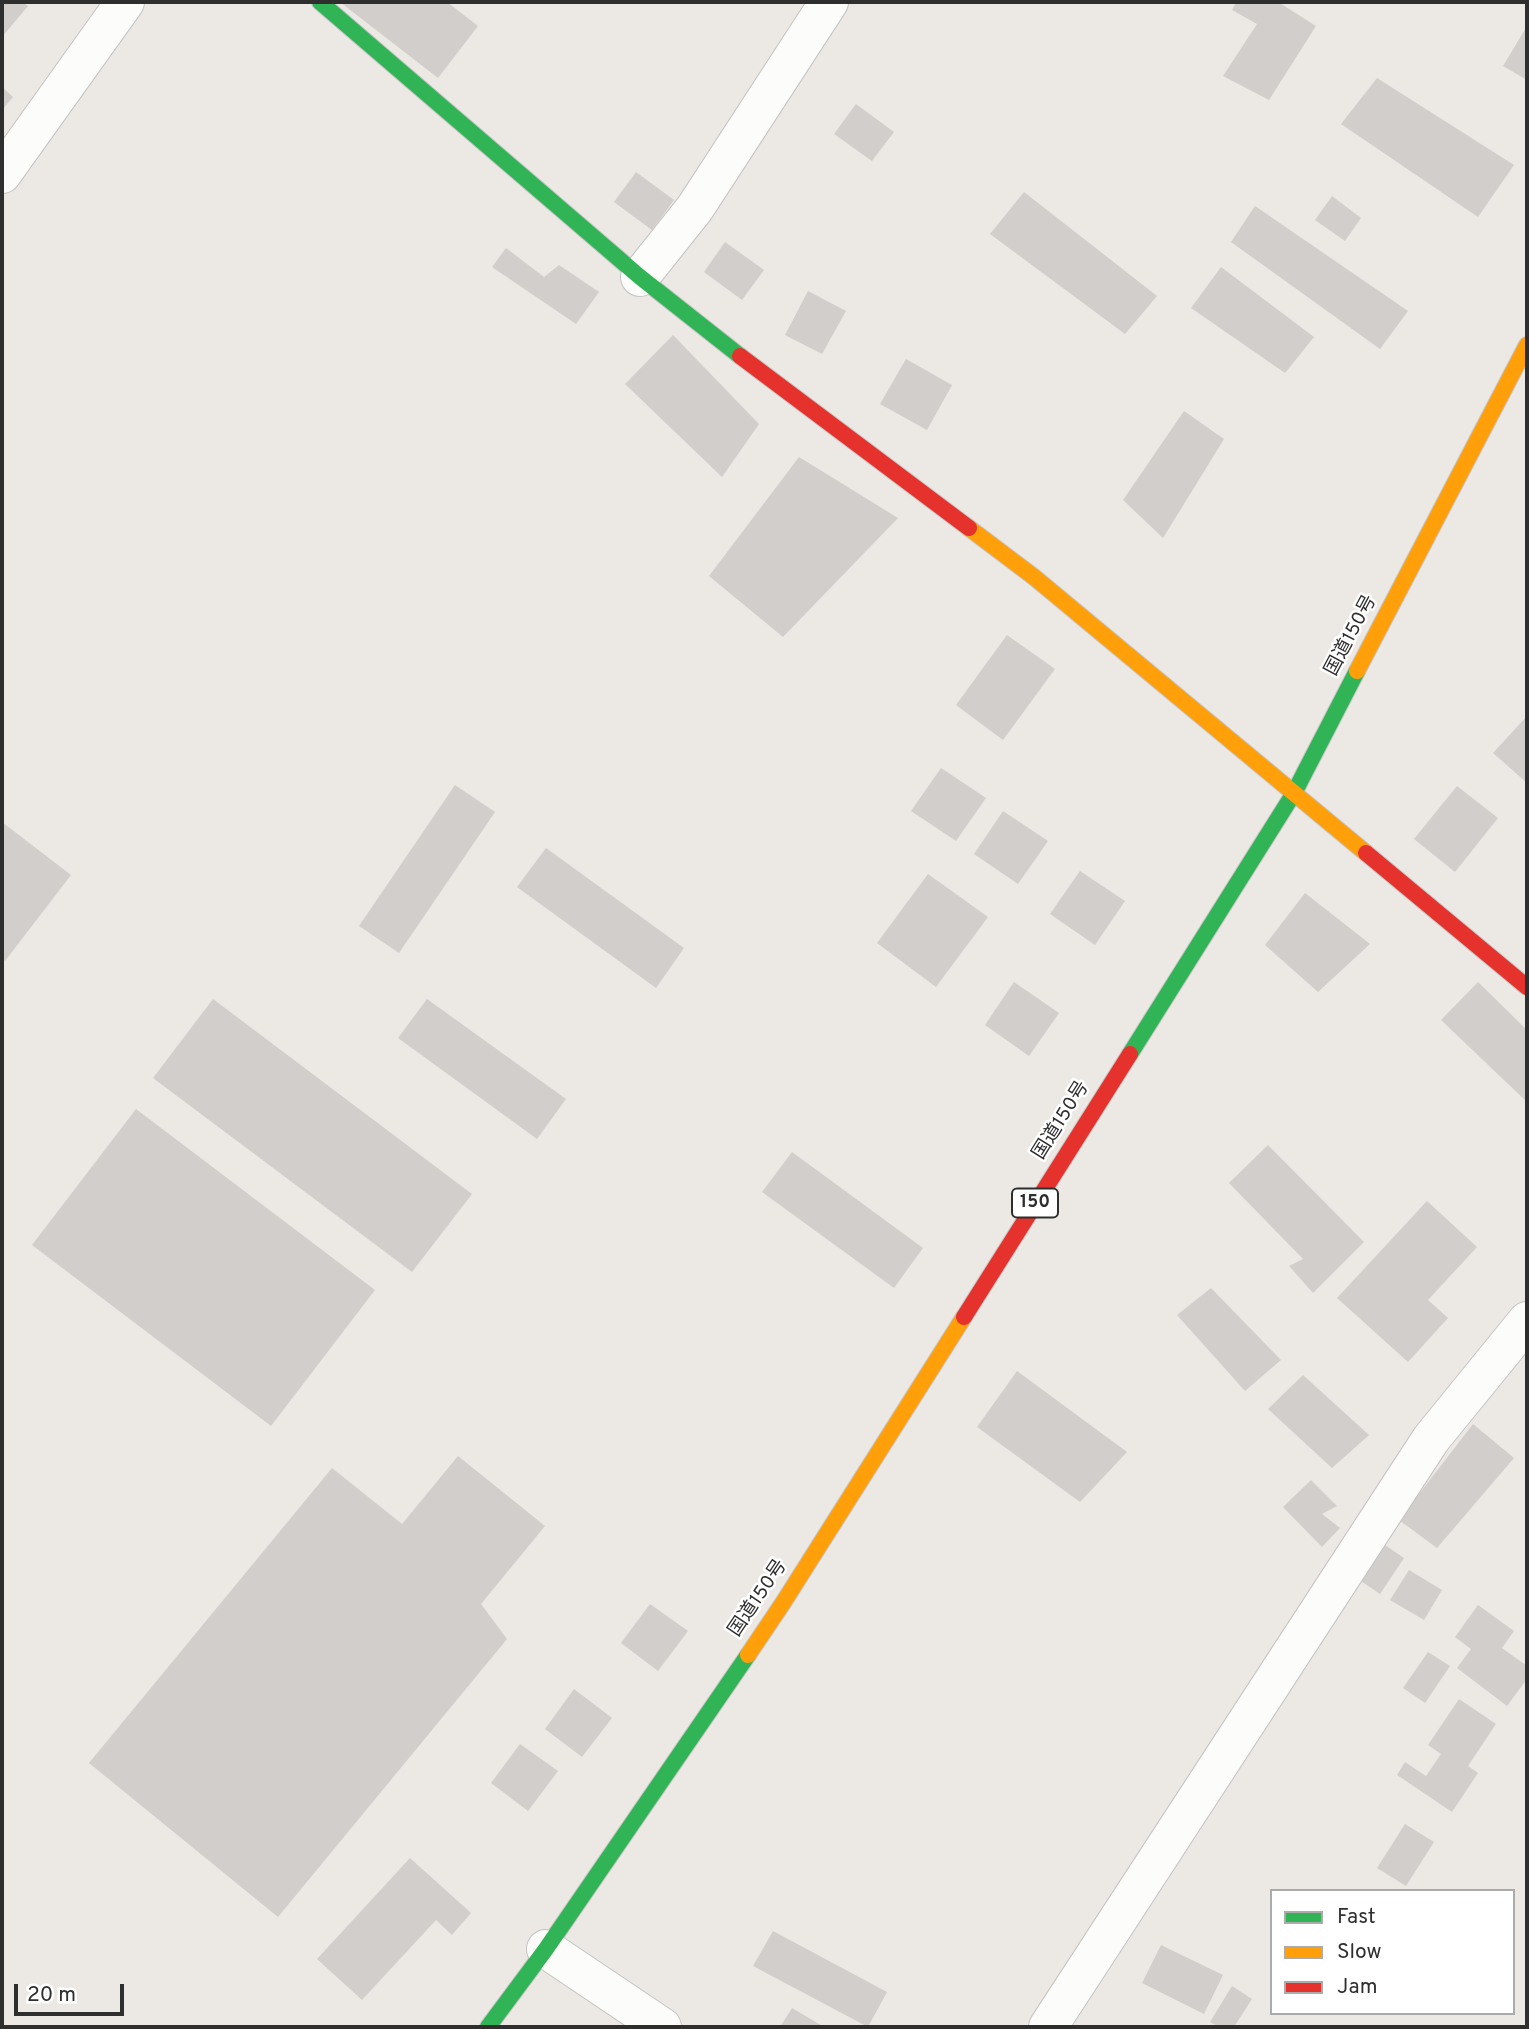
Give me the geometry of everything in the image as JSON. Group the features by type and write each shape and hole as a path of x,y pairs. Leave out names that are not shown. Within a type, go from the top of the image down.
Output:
{"main road":[{"path":"320,2 640,277 752,365 1034,577 1527,987"},
{"name":"国道150号","path":"488,2027 546,1950 783,1603 1294,793 1527,345"}],"street":[{"path":"2,174 125,2"},
{"path":"640,277 695,208 829,2"},
{"path":"1048,2027 1431,1439 1527,1321"},
{"path":"546,1950 662,2027"}],"building":[{"path":"2,2 22,2 28,6 2,37"},
{"path":"340,2 447,2 478,26 438,78"},
{"path":"1236,2 1278,2 1316,26 1269,100 1223,76 1257,24 1232,10"},
{"path":"1527,26 1527,80 1503,66"},
{"path":"1377,78 1514,165 1478,217 1341,124"},
{"path":"2,87 13,97 2,110"},
{"path":"856,104 894,132 872,161 834,134"},
{"path":"636,172 674,200 652,230 614,202"},
{"path":"1024,192 1157,296 1125,334 990,234"},
{"path":"1332,196 1361,218 1345,241 1315,220"},
{"path":"1255,206 1408,311 1380,349 1231,242"},
{"path":"725,242 764,270 742,300 704,272"},
{"path":"506,248 544,277 559,265 599,292 576,324 492,267"},
{"path":"1221,267 1314,337 1285,373 1191,308"},
{"path":"808,291 846,311 822,354 785,335"},
{"path":"673,335 759,424 722,477 625,384"},
{"path":"906,359 952,385 927,430 880,404"},
{"path":"1184,411 1224,439 1163,538 1123,500"},
{"path":"799,457 898,518 783,637 709,576"},
{"path":"1007,635 1055,669 1003,740 956,705"},
{"path":"1527,716 1527,783 1493,753"},
{"path":"941,768 986,798 956,841 911,811"},
{"path":"455,785 495,812 399,953 359,926"},
{"path":"1457,786 1498,818 1455,872 1414,839"},
{"path":"1003,811 1048,841 1018,884 974,854"},
{"path":"2,822 71,875 5,961 2,958"},
{"path":"546,848 684,948 656,988 517,887"},
{"path":"1080,871 1125,901 1095,945 1050,914"},
{"path":"928,874 988,917 936,987 877,943"},
{"path":"1305,893 1370,944 1318,992 1265,945"},
{"path":"1014,982 1059,1013 1029,1056 985,1025"},
{"path":"1478,982 1527,1030 1527,1102 1441,1020"},
{"path":"213,999 472,1194 412,1272 153,1078"},
{"path":"427,999 566,1099 537,1139 398,1038"},
{"path":"136,1109 375,1290 271,1426 32,1245"},
{"path":"1268,1145 1364,1242 1313,1293 1289,1266 1303,1259 1229,1183"},
{"path":"792,1152 923,1248 894,1288 762,1192"},
{"path":"1427,1201 1477,1247 1428,1300 1448,1318 1408,1362 1337,1298"},
{"path":"1211,1288 1281,1360 1245,1391 1177,1315"},
{"path":"1017,1371 1127,1452 1080,1502 977,1427"},
{"path":"1303,1375 1369,1435 1332,1468 1268,1409"},
{"path":"1473,1424 1514,1458 1437,1548 1399,1520"},
{"path":"458,1456 545,1526 481,1604 507,1639 278,1917 89,1763 332,1468 402,1524"},
{"path":"1311,1480 1337,1506 1322,1514 1340,1528 1322,1547 1283,1507"},
{"path":"1382,1543 1404,1558 1380,1594 1358,1579"},
{"path":"1409,1570 1442,1590 1424,1620 1390,1600"},
{"path":"650,1604 688,1631 658,1671 621,1643"},
{"path":"1478,1605 1514,1631 1502,1648 1527,1666 1527,1679 1507,1706 1457,1668 1471,1649 1455,1637"},
{"path":"1428,1652 1450,1666 1425,1703 1403,1688"},
{"path":"574,1689 612,1718 582,1757 545,1729"},
{"path":"1459,1699 1496,1724 1468,1766 1478,1773 1452,1812 1397,1775 1405,1762 1426,1776 1441,1754 1428,1745"},
{"path":"520,1744 558,1771 528,1811 491,1783"},
{"path":"1405,1824 1434,1842 1406,1886 1377,1868"},
{"path":"410,1858 471,1913 452,1935 436,1920 362,2000 317,1959"},
{"path":"773,1931 887,1992 868,2027 753,1966"},
{"path":"1161,1945 1223,1975 1204,2014 1142,1983"},
{"path":"1232,1986 1252,1999 1234,2027 1219,2027 1210,2022"},
{"path":"792,2008 824,2027 780,2027"}],"traffic: fast":[{"path":"320,2 640,277 740,356"},
{"path":"1130,1054 1294,793 1357,671"},
{"path":"488,2027 546,1949 748,1655"}],"traffic: slow":[{"path":"1357,671 1527,345"},
{"path":"969,528 1034,577 1366,853"},
{"path":"748,1655 964,1317"}],"traffic: jam":[{"path":"740,356 969,528"},
{"path":"1366,853 1527,987"},
{"path":"964,1317 1130,1054"}]}
